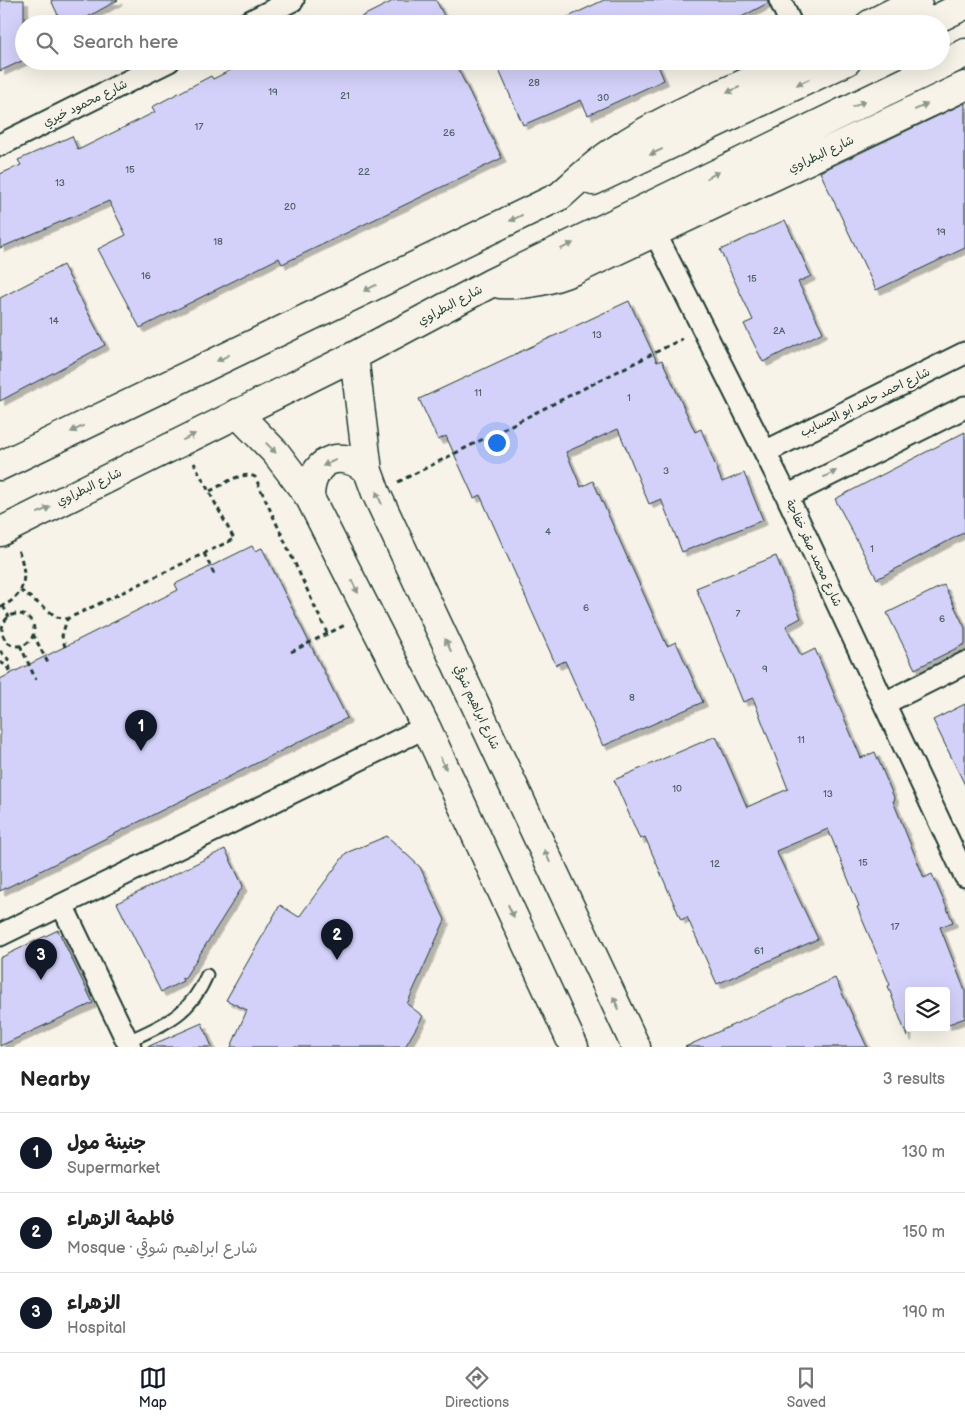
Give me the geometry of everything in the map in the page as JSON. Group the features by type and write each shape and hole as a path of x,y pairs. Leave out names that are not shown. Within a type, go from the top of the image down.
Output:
{"street":[{"path":"263,15 293,0"},
{"path":"780,0 788,15"},
{"path":"888,15 918,0"},
{"path":"944,15 965,5"},
{"path":"950,60 965,53"},
{"name":"شارع محمود خيري","path":"0,145 151,70"},
{"path":"560,196 586,172 615,150 646,131 774,70"},
{"path":"0,466 560,196 828,70"},
{"path":"491,283 930,70"},
{"name":"شارع البطراوي","path":"4,529 354,356 491,283 520,285 549,281 965,86"},
{"name":"شارع محمد صقر خفاجة","path":"655,232 787,496 965,876"},
{"name":"شارع احمد حامد ابو الحسايب","path":"765,452 965,353"},
{"name":"شارع ابراهيم شوقي","path":"354,356 372,482 636,1047"},
{"path":"787,496 965,406"},
{"path":"237,413 276,453 310,498 426,727 574,1047"},
{"path":"310,498 310,483 317,470 328,461 342,458 357,462 372,482"},
{"path":"885,703 965,663"},
{"path":"0,935 426,727"},
{"path":"62,905 129,1044"}],"lane":[{"path":"129,1044 178,1016 200,990 207,975"}],"path":[{"path":"372,482 703,328"},
{"path":"20,590 57,617 67,619 234,539 210,491 181,442"},
{"path":"210,491 241,476 250,474 255,478 328,633"},
{"path":"4,529 25,567 24,579 20,590 13,600 1,607 9,617"},
{"path":"204,553 214,574"},
{"path":"291,652 368,613"},
{"path":"33,634 30,639 20,645 7,641 3,636 2,629 9,617 21,614 27,617 33,628 33,634 49,665"},
{"path":"65,647 62,636 67,619"},
{"path":"20,645 36,680"},
{"path":"0,650 8,659 11,674 7,666 0,662"}],"building":[{"path":"0,0 24,0 24,15 15,15 15,64 0,71"},
{"path":"51,0 118,0 91,15 58,15"},
{"path":"395,0 436,0 444,15 365,15"},
{"path":"604,0 768,0 768,3 745,15 572,15"},
{"path":"231,70 458,70 502,158 282,264 279,258 140,328 98,249 126,235 109,201 0,248 0,174 21,165 18,160 72,136 78,150 155,112 152,107 211,76 213,79"},
{"path":"499,70 660,70 664,80 588,115 581,100 523,125"},
{"path":"965,103 965,248 876,290 820,172"},
{"path":"785,220 811,276 798,282 823,332 763,362 744,324 753,320 720,250"},
{"path":"63,265 105,345 0,401 0,298"},
{"path":"629,301 657,362 662,360 695,432 701,429 722,482 744,473 763,520 682,552 661,499 649,504 618,429 566,452 581,487 593,481 667,646 676,642 703,702 603,746 565,661 556,665 480,495 474,498 446,436 438,440 419,399"},
{"path":"965,432 965,532 877,579 835,499"},
{"path":"252,546 255,551 262,548 347,718 0,891 0,679 178,590 175,584"},
{"path":"776,556 801,618 786,626 801,656 815,649 861,758 875,752 924,878 932,874 953,922 940,927 965,991 965,1018 950,1024 950,987 905,987 905,1032 888,986 890,985 857,907 859,906 828,829 776,851 818,939 717,984 687,917 681,920 645,837 640,839 614,780 716,736 747,807 788,789 753,698 743,702 696,588"},
{"path":"944,585 965,628 965,644 915,669 887,613"},
{"path":"965,704 965,785 933,720"},
{"path":"387,836 420,867 445,920 407,1004 423,1016 405,1047 231,1047 247,1010 226,1000 280,905 299,917 346,853"},
{"path":"225,849 243,886 184,979 181,977 183,981 161,992 117,903"},
{"path":"58,930 93,1003 0,1046 0,958"},
{"path":"835,978 867,1047 685,1047"},
{"path":"202,1023 212,1047 147,1047"}],"place":[{"name":"جنينة مول","path":"141,751"},
{"name":"فاطمة الزهراء","path":"337,960"},
{"name":"الزهراء","path":"41,980"}]}
